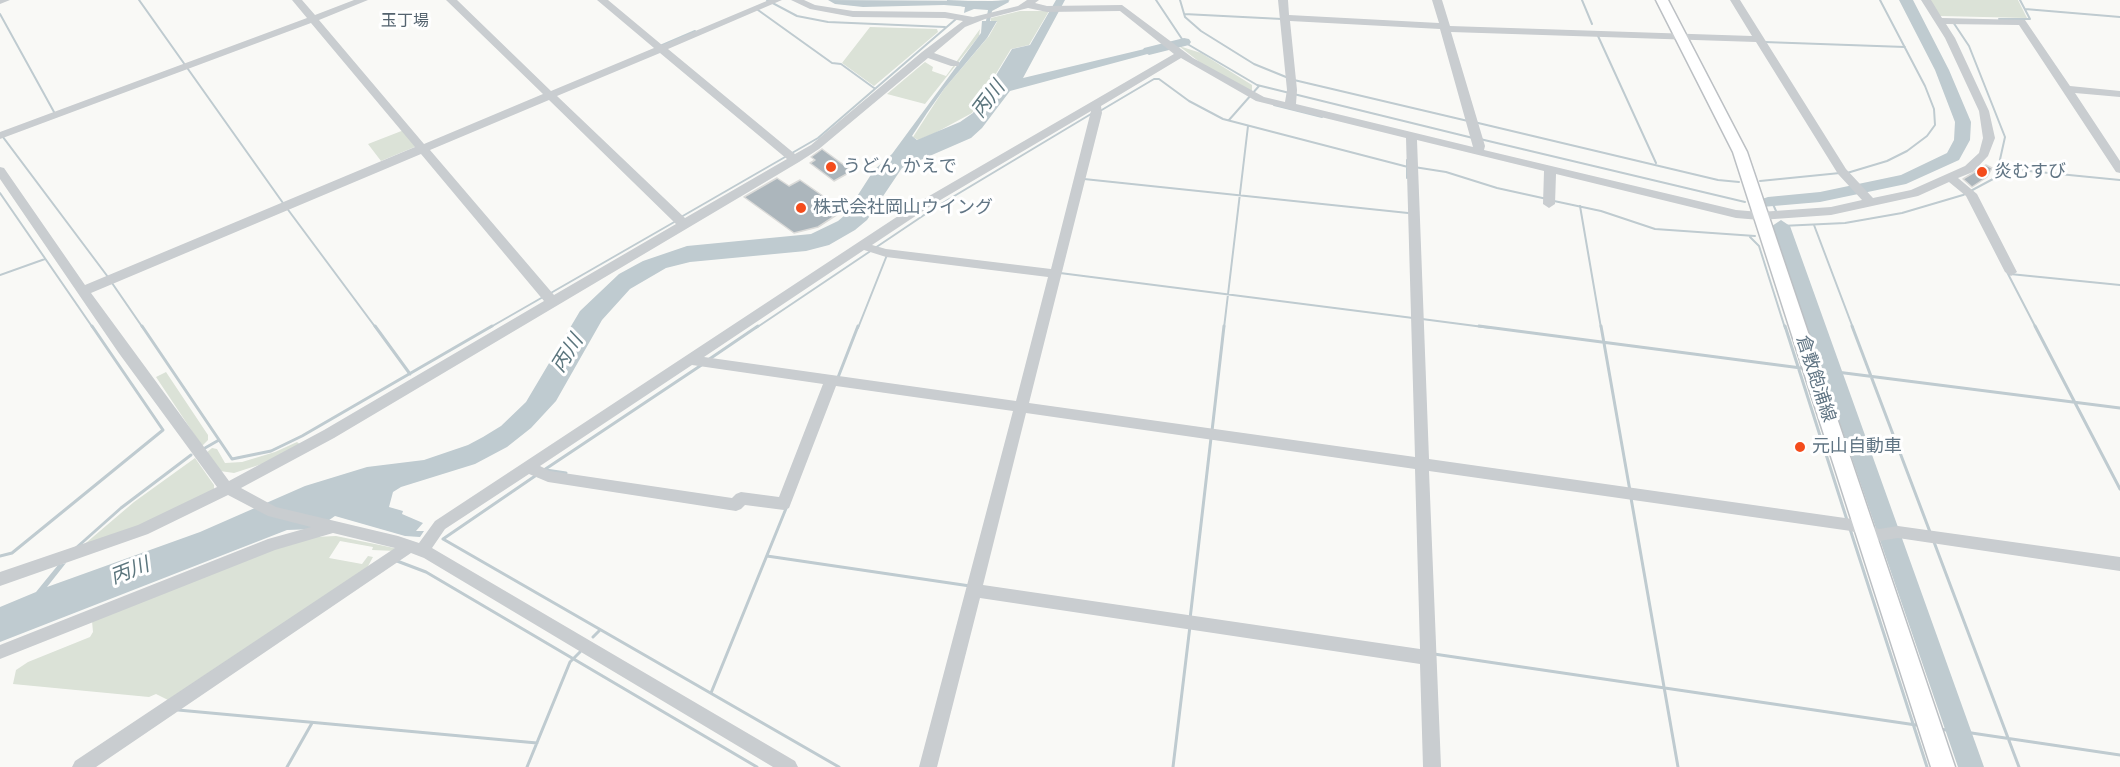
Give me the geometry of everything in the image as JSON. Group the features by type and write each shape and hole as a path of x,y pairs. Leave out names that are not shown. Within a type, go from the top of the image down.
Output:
{"main road":[{"name":"倉敷飽浦線","path":"1662,0 1732,133 1760,216 1854,526 1943,767"}],"street":[{"path":"0,2 5,0"},
{"path":"297,0 423,146 549,299"},
{"path":"3,135 363,0"},
{"path":"451,0 680,221"},
{"path":"602,0 790,156"},
{"path":"796,0 813,8 853,14 982,17"},
{"path":"1283,0 1291,98"},
{"path":"1437,0 1472,119 1478,150"},
{"path":"1735,0 1842,171 1871,203"},
{"path":"0,579 143,530 231,490 329,434 549,299 790,156 827,139 958,28 982,17 1031,2 1047,9 1095,4 1123,4 1174,48 1252,96 1291,98 1411,137 1478,150 1550,170 1736,214 1760,216 1830,212 1914,193 1951,178 1978,163 1984,154 1989,130 1984,111 1948,21 1926,0"},
{"path":"83,291 423,146 773,2"},
{"path":"1285,18 1760,40"},
{"path":"1948,21 2018,22 2120,169"},
{"path":"81,767 391,560 536,471 876,250 928,202 1097,109 1174,48"},
{"path":"926,54 955,64"},
{"path":"2066,89 2120,94"},
{"path":"928,767 1097,109"},
{"path":"1411,137 1426,656 1432,767"},
{"path":"1549,201 1550,170"},
{"path":"0,171 4,188 83,291 214,475 231,490 273,512 328,527 423,542 789,767"},
{"path":"1951,178 1968,192 2011,272"},
{"path":"876,250 1053,274"},
{"path":"701,362 1420,462 1631,495 1854,526 1889,534 2120,564"},
{"path":"536,471 736,505 739,501 784,504 835,381"},
{"path":"0,652 32,637 279,541 328,527"},
{"path":"974,587 1190,623 1426,656"}],"shaded area":[{"path":"1929,0 2018,0 2027,18 1940,16"},
{"path":"1020,11 1049,11 1029,45 1011,49 972,113 918,140 913,137 944,89 989,36 997,22 991,21 991,18"},
{"path":"870,27 937,29 938,32 874,86 842,63"},
{"path":"980,29 979,36 925,104 887,94 925,62 933,67 932,71 946,76"},
{"path":"1179,46 1201,53 1252,85 1252,92 1202,64"},
{"path":"404,130 417,146 381,161 368,144"},
{"path":"166,372 208,435 208,440 202,446 156,377"},
{"path":"297,442 301,445 265,463 234,473 220,471 206,453 212,448 217,449 225,463 242,462 275,452"},
{"path":"195,458 214,485 214,490 142,527 80,548 134,502"},
{"path":"336,536 399,549 396,551 372,550 373,547 340,541 329,558 362,564 368,556 373,557 367,568 168,700 156,694 149,697 13,684 16,670 28,662 90,637 93,632 92,621 268,549 315,537"}],"water":[{"name":"丙川","path":"947,0 989,2 1008,0 1009,2 992,11 990,21 997,21 987,38 927,113 912,136 917,140 960,122 973,113 1012,49 1030,45 1056,0 1065,0 1023,78 1157,46 1164,45 1166,49 1010,91 982,128 971,138 902,168 867,220 829,245 806,251 690,262 666,268 630,289 602,320 556,401 531,428 507,447 475,464 401,487 393,492 389,507 403,511 402,514 423,523 416,531 424,531 420,537 405,536 335,516 316,529 287,530 0,642 0,607 36,592 58,565 66,563 47,587 200,532 305,486 367,467 424,460 468,445 483,437 501,426 526,402 580,311 619,274 643,261 687,246 811,234 838,221 845,215 874,170 892,154 981,33 982,21 986,21 988,10 974,9 964,13 965,7 947,3"}],"building":[{"name":"うどん かえで","path":"822,149 852,171 834,181 810,163 815,160 811,157"},
{"name":"炎むすび","path":"1986,165 1992,168 1987,177 1972,187 1963,179"},
{"name":"株式会社岡山ウイング","path":"777,178 789,186 800,180 833,203 842,198 848,201 841,212 818,227 794,233 744,197"}],"waterway":[{"path":"139,0 283,203"},
{"path":"767,0 797,16 828,22 945,27"},
{"path":"835,0 863,3 944,1 995,5 1003,0"},
{"path":"1156,0 1184,42 1257,85 1473,138"},
{"path":"1180,0 1184,14"},
{"path":"1582,0 1592,24"},
{"path":"1880,0 1905,47"},
{"path":"1768,203 1820,197 1906,179 1953,156 1962,140 1963,122 1942,70 1906,0"},
{"path":"1999,19 2030,19 2020,0"},
{"path":"2025,9 2120,17"},
{"path":"758,10 832,63 841,64 874,88"},
{"path":"0,14 54,112"},
{"path":"1184,14 1282,19"},
{"path":"1184,14 1201,31 1254,64 1286,77"},
{"path":"681,217 818,138 956,19"},
{"path":"1953,22 1969,46 2005,137 1998,168"},
{"path":"660,46 695,31"},
{"path":"1598,36 1656,163"},
{"path":"1149,51 1184,42"},
{"path":"1764,42 1905,47"},
{"path":"1847,173 1887,161 1907,151 1927,136 1935,125 1934,109 1905,47"},
{"path":"1100,111 1154,79 1159,79 1189,101 1223,119 1407,167"},
{"path":"1294,80 1468,121"},
{"path":"1229,120 1259,86"},
{"path":"1274,105 1322,117"},
{"path":"756,328 936,207 1091,114"},
{"path":"1474,122 1718,180 1739,182"},
{"path":"1240,195 1248,126"},
{"path":"0,133 108,277"},
{"path":"1480,139 1745,202"},
{"path":"1407,160 1407,167"},
{"path":"1407,167 1407,178"},
{"path":"1414,167 1446,172 1497,188 1547,199"},
{"path":"1781,226 1845,223 1902,213 1963,195 1993,179 1998,168"},
{"path":"1998,168 2120,180"},
{"path":"1760,181 1840,173"},
{"path":"1084,179 1240,195"},
{"path":"0,193 93,328"},
{"path":"1228,294 1240,195"},
{"path":"1240,195 1408,213"},
{"path":"1554,201 1580,207"},
{"path":"1772,202 1776,211"},
{"path":"286,207 376,328"},
{"path":"1580,207 1655,229 1755,236"},
{"path":"1580,207 1601,328"},
{"path":"549,294 676,221"},
{"path":"1814,225 1853,328"},
{"path":"1781,226 1971,767"},
{"path":"1773,234 1784,235"},
{"path":"1750,237 1759,246 1785,328"},
{"path":"858,328 887,255"},
{"path":"0,275 45,259"},
{"path":"2007,272 2036,328"},
{"path":"1060,273 1228,294"},
{"path":"2010,274 2120,285"},
{"path":"112,283 143,328"},
{"path":"1224,328 1228,294"},
{"path":"1228,294 1413,318"},
{"path":"489,328 543,297"},
{"path":"1422,319 1491,328"},
{"path":"0,556 12,553 163,430 92,326"},
{"path":"142,326 232,459 271,451 302,436 410,374"},
{"path":"375,326 410,374"},
{"path":"410,374 492,326"},
{"path":"708,360 758,326"},
{"path":"837,380 858,326"},
{"path":"1212,431 1224,326"},
{"path":"1479,326 1604,342"},
{"path":"1601,326 1604,342"},
{"path":"1785,326 1798,368"},
{"path":"1852,326 1871,376"},
{"path":"2035,326 2075,402"},
{"path":"1604,342 1798,368"},
{"path":"1604,342 1630,491"},
{"path":"544,470 703,364"},
{"path":"1798,368 1847,520"},
{"path":"1821,370 1871,376"},
{"path":"1871,376 2075,402"},
{"path":"1871,376 1930,532"},
{"path":"2075,402 2120,408"},
{"path":"2075,402 2120,489"},
{"path":"1190,619 1211,438"},
{"path":"205,448 219,440"},
{"path":"76,548 121,508 191,455"},
{"path":"546,470 566,473"},
{"path":"538,474 443,539 839,767"},
{"path":"1631,498 1664,688"},
{"path":"711,693 787,506"},
{"path":"1850,529 1913,725"},
{"path":"1934,542 2008,738"},
{"path":"767,556 970,586"},
{"path":"397,561 426,572 573,659"},
{"path":"1173,767 1190,626"},
{"path":"593,637 599,631"},
{"path":"573,659 580,652"},
{"path":"1434,654 1664,688"},
{"path":"537,743 573,659"},
{"path":"573,659 757,767"},
{"path":"1664,688 1913,725"},
{"path":"1664,688 1678,767"},
{"path":"178,710 537,743"},
{"path":"287,767 312,723"},
{"path":"1913,725 1927,767"},
{"path":"1940,729 1959,732"},
{"path":"1958,731 2008,738"},
{"path":"2008,738 2120,755"},
{"path":"2008,738 2019,767"},
{"path":"527,767 537,743"}],"place":[{"name":"うどん かえで","path":"831,167"},
{"name":"炎むすび","path":"1982,172"},
{"name":"株式会社岡山ウイング","path":"801,208"},
{"name":"元山自動車","path":"1800,447"}],"district":[{"name":"玉丁場","path":"405,22"}]}
